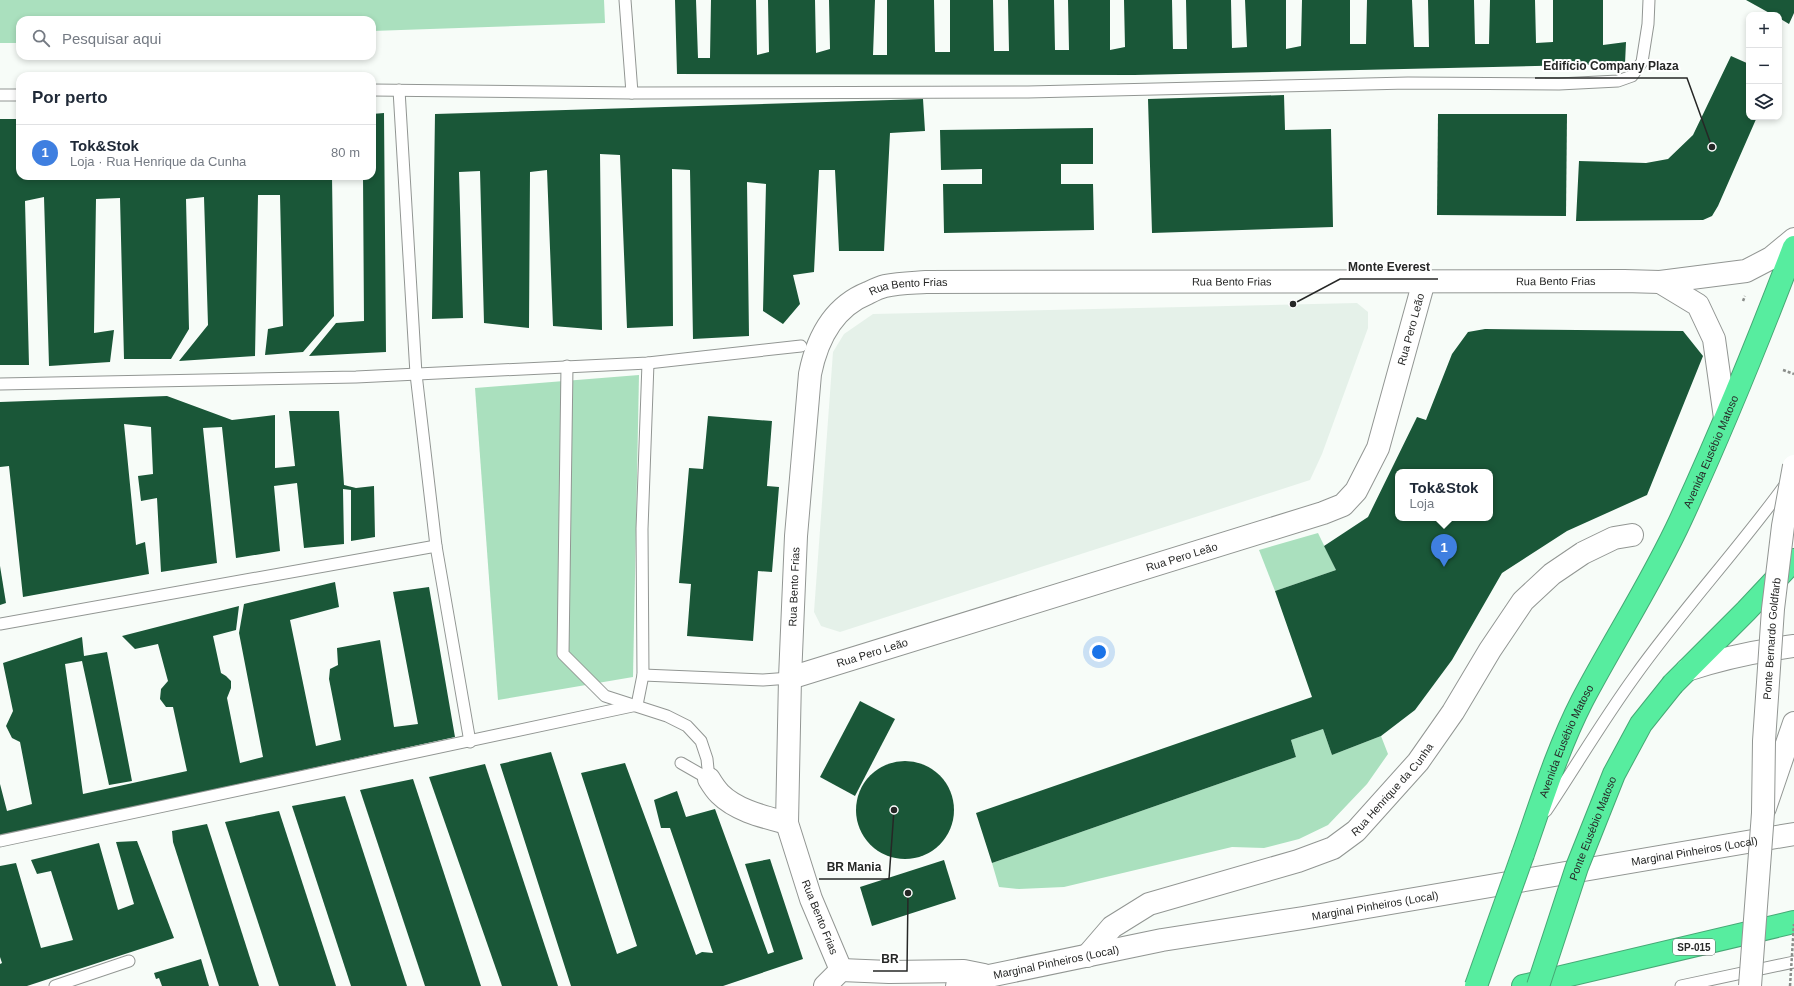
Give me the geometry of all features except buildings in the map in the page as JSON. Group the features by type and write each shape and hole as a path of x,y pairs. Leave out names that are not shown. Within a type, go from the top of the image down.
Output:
{"highway":[{"name":"Avenida Eusébio Matoso","path":"1531,833 1558,755 1582,702 1619,637 1680,520 1763,330 1794,247"},
{"path":"1680,677 1746,612 1794,560"},
{"name":"Ponte Eusébio Matoso","path":"1538,986 1577,867 1614,774 1641,724 1680,677"},
{"path":"1476,986 1531,833"},
{"name":"SP-015","path":"1523,986 1794,923"}],"main road":[{"name":"Rua Bento Frias","path":"841,970 811,899 787,823 790,678 796,536 810,374 814,354 824,330 840,310 859,296 884,286 926,282 1660,282 1746,271 1771,258 1794,239"},
{"name":"Rua Pero Leão","path":"790,678 1323,513 1343,505 1356,492 1378,448 1424,281"},
{"path":"1660,282 1698,305 1714,339 1725,418"},
{"name":"Ponte Bernardo Goldfarb","path":"1750,986 1763,813 1764,741 1773,609 1794,466"},
{"name":"Rua Henrique da Cunha","path":"1087,956 1112,927 1149,904 1298,861 1333,848 1356,831 1418,762 1453,712 1490,650 1523,601 1552,574 1583,553 1614,538 1632,535"},
{"path":"1680,677 1748,653 1794,646"},
{"name":"Ponte Bernardo Goldfarb","path":"1763,813 1794,723"},
{"path":"709,779 720,795 734,804 759,815 787,823"},
{"name":"Marginal Pinheiros (Local)","path":"957,986 989,976 1162,940 1327,914 1794,834"},
{"path":"824,986 841,970 889,972 964,971 989,976"}],"lane":[{"path":"625,0 632,93"},
{"path":"376,90 632,93 1028,92 1408,83 1559,84 1618,81 1632,76 1642,62 1648,24 1649,0"},
{"path":"399,90 416,374 436,546 470,742"},
{"path":"0,95 16,95"},
{"path":"0,384 348,377 648,363 801,346"},
{"path":"637,705 643,675 642,528 648,363"},
{"path":"567,366 563,654 605,696 637,705 667,716 687,726 701,742 707,759 709,779"},
{"name":"Avenida Eusébio Matoso","path":"1531,833 1634,677 1678,619 1762,517 1794,474"},
{"path":"0,624 436,546"},
{"path":"643,675 763,680 790,678"},
{"path":"0,841 470,742 637,705"},
{"path":"681,763 709,779"},
{"path":"55,986 129,961"},
{"path":"1682,986 1794,962"}],"path":[{"path":"1783,370 1794,374"},
{"path":"1790,986 1794,923"}],"shaded area":[{"path":"1357,303 1368,312 1368,328 1322,454 1310,480 840,632 821,626 814,612 833,352 844,334 873,314"}],"green space":[{"path":"0,0 604,0 605,23 376,31 376,16 16,16 16,43 0,43"},
{"path":"639,375 633,677 498,700 475,388"},
{"path":"1318,533 1336,570 1275,591 1259,550"},
{"path":"1323,729 1332,755 1381,736 1388,754 1367,784 1328,825 1299,839 1264,848 1232,847 1064,887 1019,889 999,887 992,863 1296,757 1291,740"}],"place":[{"name":"Edifício Company Plaza","path":"1712,147"},
{"name":"Monte Everest","path":"1293,304"},
{"name":"Tok&Stok","path":"1444,567"},
{"name":"BR Mania","path":"894,810"},
{"name":"BR","path":"908,893"}]}
